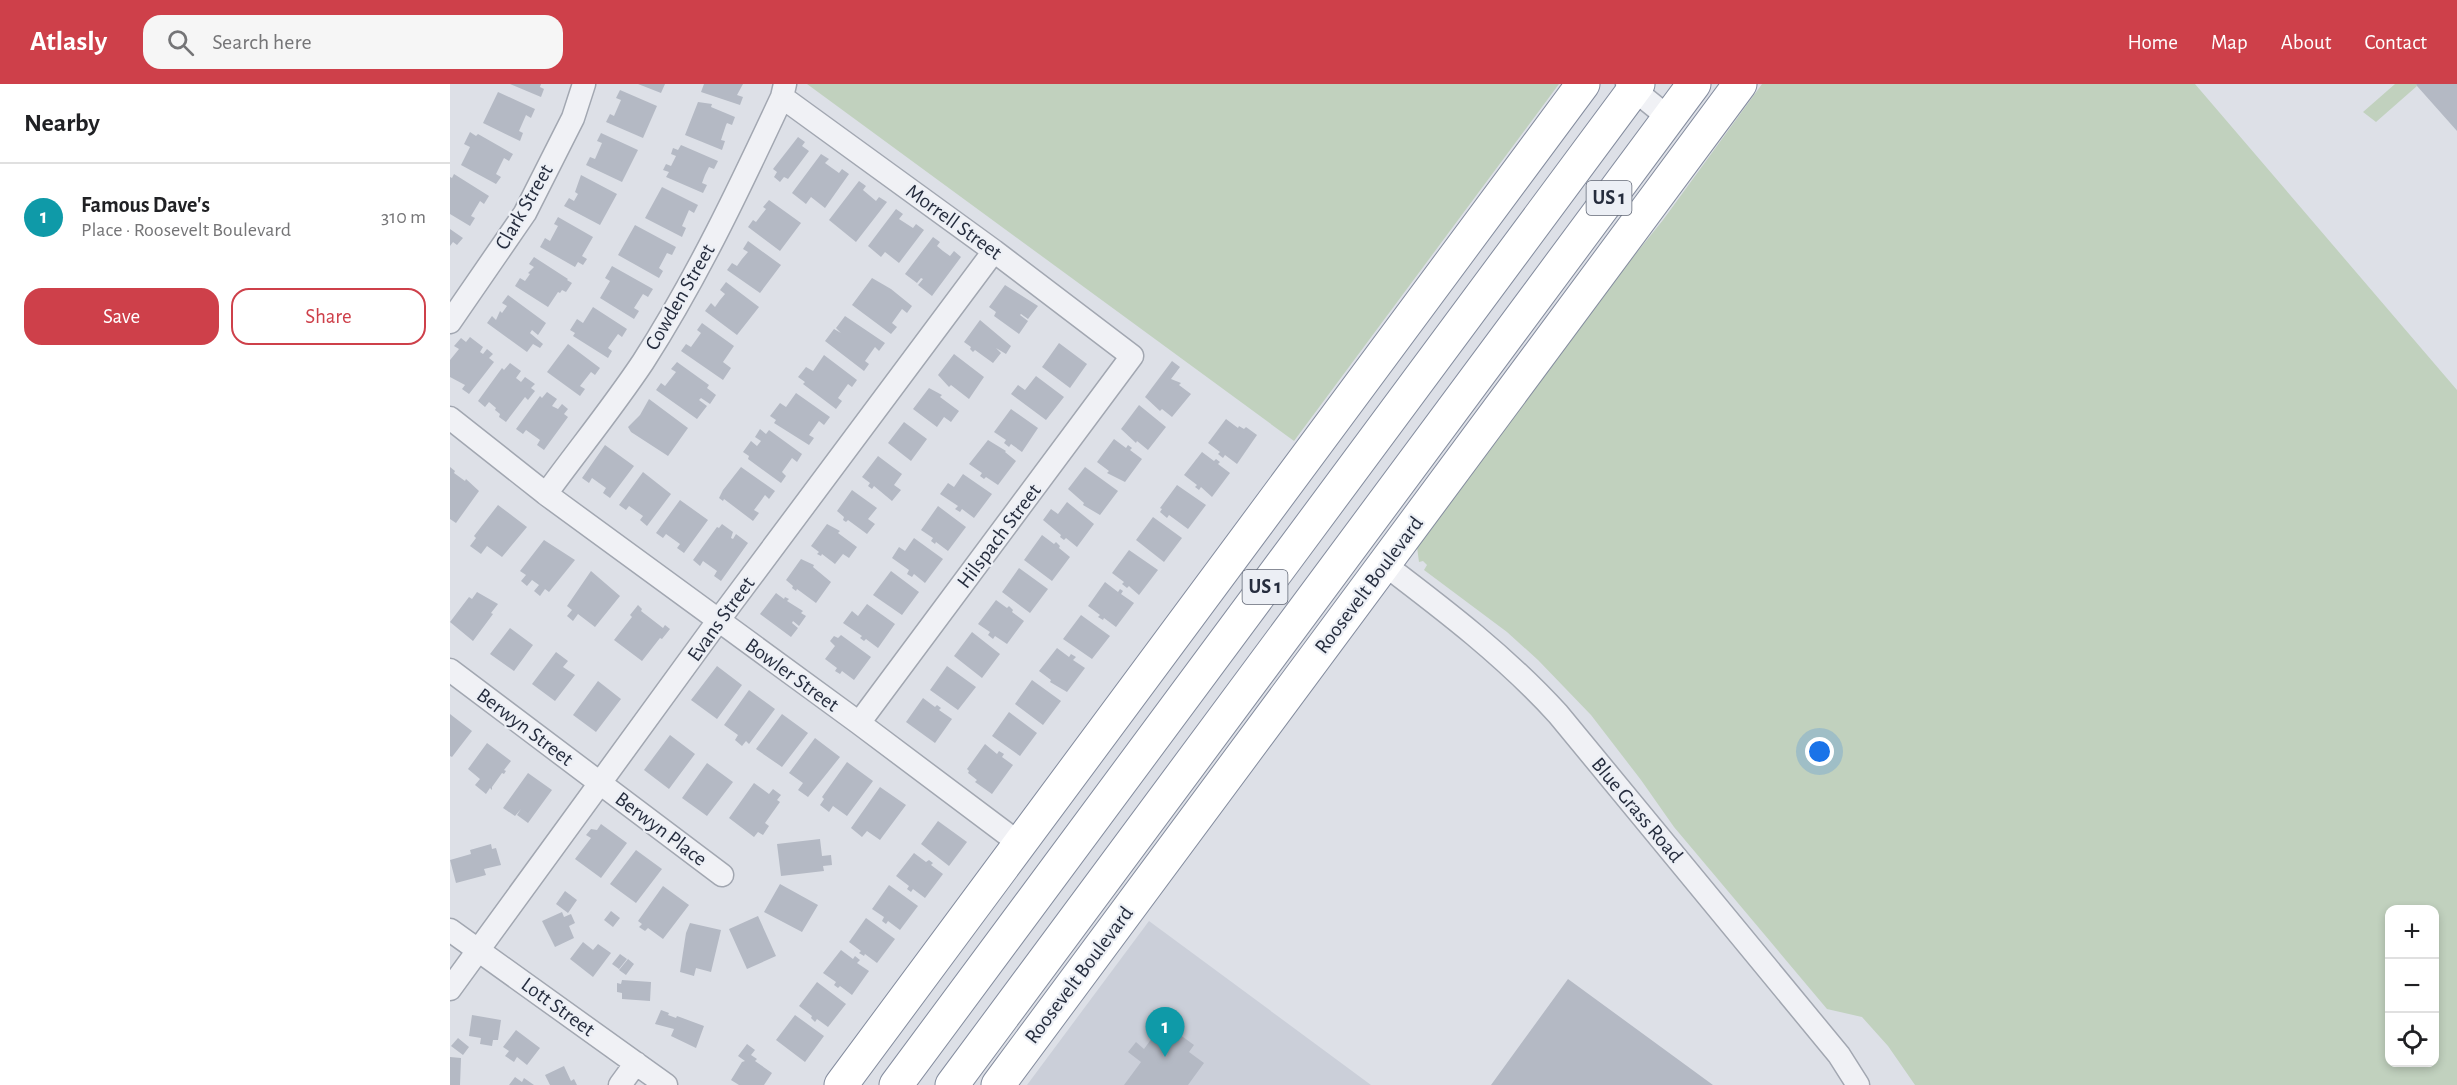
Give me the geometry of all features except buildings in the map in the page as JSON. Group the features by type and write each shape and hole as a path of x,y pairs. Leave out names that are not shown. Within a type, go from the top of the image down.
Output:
{"highway":[{"name":"US 1","path":"841,1085 1583,84"},
{"name":"Roosevelt Boulevard","path":"952,1085 1694,84"},
{"name":"Roosevelt Boulevard","path":"998,1085 1740,84"},
{"name":"US 1","path":"896,1085 1633,86"},
{"path":"963,1085 1059,1003"}],"street":[{"name":"Clark Street","path":"450,322 525,213 573,118 584,84"},
{"path":"1633,86 1669,118"},
{"name":"Morrell Street","path":"784,90 1124,350"},
{"name":"Cowden Street","path":"546,494 642,363 685,293 738,191 784,90"},
{"name":"Evans Street","path":"450,988 718,621 994,251"},
{"name":"Hilspach Street","path":"859,723 1132,356 1124,350"},
{"name":"Bowler Street","path":"450,418 546,494 1020,844"},
{"name":"Blue Grass Road","path":"1384,564 1478,636 1530,683 1551,706 1839,1055 1858,1085"},
{"name":"Berwyn Street","path":"450,670 600,783"},
{"name":"Berwyn Place","path":"600,783 722,875"},
{"name":"Lott Street","path":"450,930 666,1085"},
{"path":"620,1085 636,1063"}],"shaded area":[{"path":"1149,921 1371,1085 1027,1085"}],"green space":[{"path":"807,84 1559,84 1294,441"},
{"path":"1762,84 2195,84 2457,390 2457,1085 1915,1085 1888,1046 1862,1017 1827,1009 1674,827 1591,715 1538,660 1507,632 1424,570 1427,565 1423,561 1419,562 1417,547 1420,541 1595,304 1663,220"},
{"path":"2395,84 2416,84 2417,86 2376,122 2363,112"}],"place":[{"name":"Famous Dave's","path":"1165,1057"}]}
